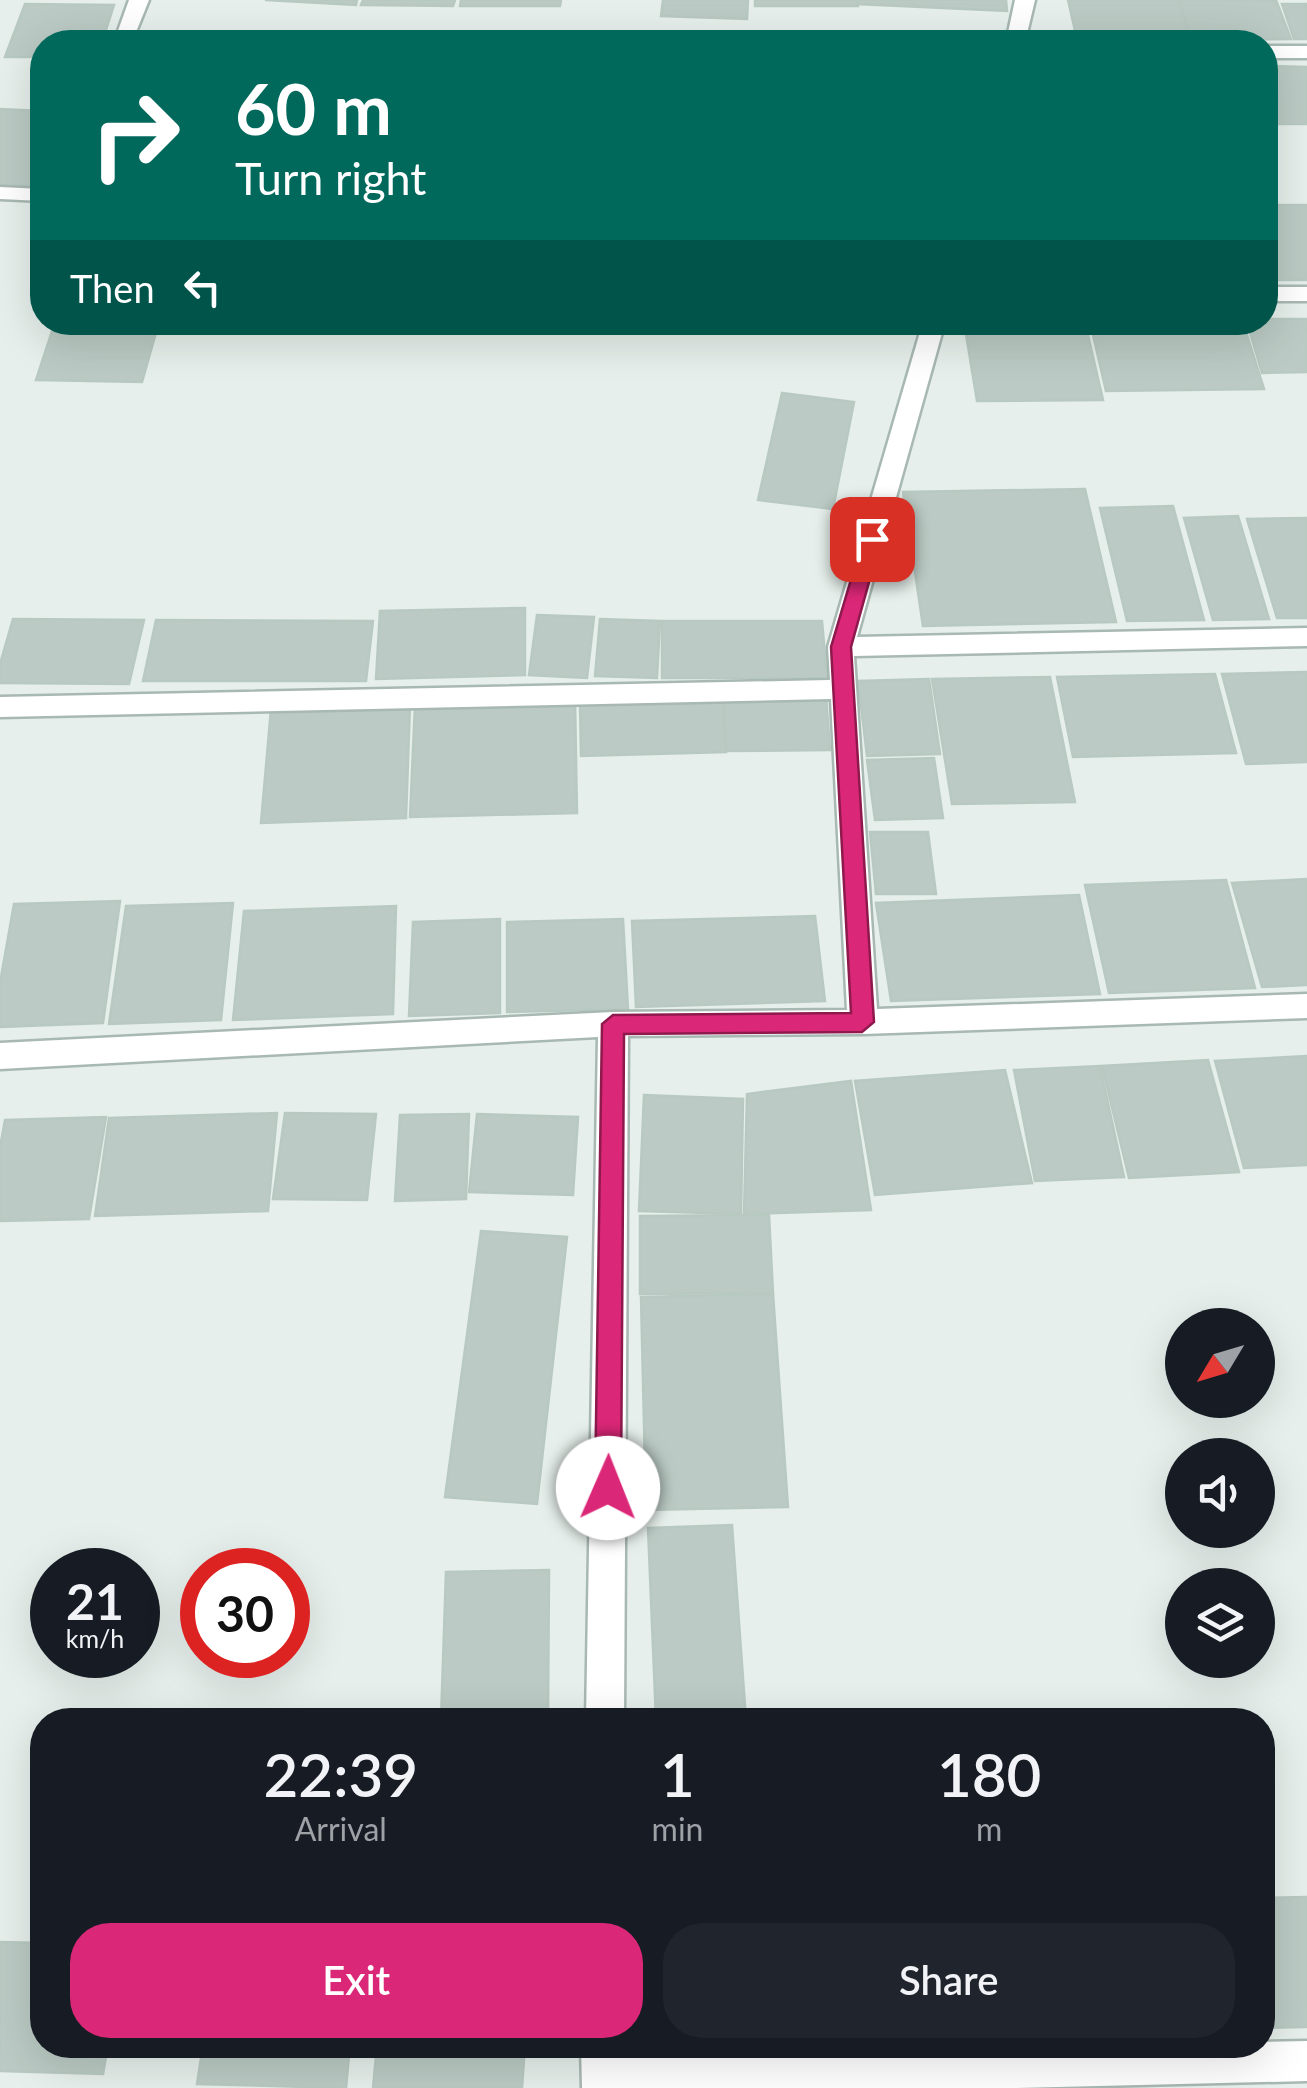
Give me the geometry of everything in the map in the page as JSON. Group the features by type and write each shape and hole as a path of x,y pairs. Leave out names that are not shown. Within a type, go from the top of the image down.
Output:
{"street":[{"path":"128,30 139,0"},
{"path":"1018,30 1025,0"},
{"path":"1278,52 1307,52"},
{"path":"0,194 30,195"},
{"path":"1278,294 1307,294"},
{"path":"862,1022 841,647 930,335"},
{"path":"841,647 1307,637"},
{"path":"0,707 844,690"},
{"path":"0,1056 613,1024 862,1022 1307,1006"},
{"path":"605,1708 613,1024"},
{"path":"601,2070 1307,2061"}],"building":[{"path":"265,0 357,0 356,5"},
{"path":"363,0 455,0 453,6 361,5"},
{"path":"461,0 561,0 560,6 460,6"},
{"path":"663,0 748,0 747,19 661,16"},
{"path":"755,0 857,0 858,6 755,6"},
{"path":"857,0 1006,0 1007,11 857,4"},
{"path":"1068,0 1179,0 1187,30 1075,30"},
{"path":"1179,0 1276,0 1291,39 1278,39 1278,30 1189,30"},
{"path":"25,4 114,5 106,30 30,30 30,57 5,57"},
{"path":"1282,4 1307,4 1307,39 1294,39"},
{"path":"1278,66 1307,67 1307,124 1278,124"},
{"path":"0,109 30,110 30,185 0,184"},
{"path":"1278,205 1307,205 1307,280 1278,280"},
{"path":"1278,319 1307,319 1307,372 1262,373 1251,335 1278,335"},
{"path":"51,335 155,335 142,382 36,380"},
{"path":"966,335 1088,335 1103,400 977,401"},
{"path":"1093,335 1247,335 1264,389 1106,391"},
{"path":"782,393 854,402 833,509 758,500"},
{"path":"1085,489 1116,622 923,626 903,492"},
{"path":"1173,506 1204,620 1127,621 1100,508"},
{"path":"1238,516 1269,619 1213,620 1184,518"},
{"path":"1307,518 1307,618 1277,618 1247,519"},
{"path":"525,608 525,675 376,679 380,611"},
{"path":"537,615 594,617 587,678 529,675"},
{"path":"13,619 144,620 129,684 0,683 0,664"},
{"path":"600,619 660,621 657,678 595,676"},
{"path":"156,620 373,621 366,681 143,681"},
{"path":"662,621 822,621 827,678 662,678"},
{"path":"1307,672 1307,762 1246,764 1222,674"},
{"path":"1215,674 1236,753 1073,757 1057,677"},
{"path":"1050,677 1075,802 952,804 932,679"},
{"path":"929,679 940,754 867,756 858,681"},
{"path":"826,696 830,750 726,751 724,697"},
{"path":"722,697 726,752 581,756 580,701"},
{"path":"575,701 577,813 410,817 415,705"},
{"path":"410,705 406,818 261,823 271,709"},
{"path":"934,758 943,818 875,820 867,760"},
{"path":"870,832 928,832 936,894 876,894"},
{"path":"1307,879 1307,985 1262,987 1232,883"},
{"path":"1226,880 1255,988 1109,993 1085,885"},
{"path":"1079,895 1100,994 891,1001 876,903"},
{"path":"120,901 103,1023 0,1027 0,983 14,904"},
{"path":"233,903 221,1020 109,1024 126,906"},
{"path":"396,906 393,1014 233,1020 244,911"},
{"path":"815,916 825,1001 636,1007 632,921"},
{"path":"500,919 500,1013 409,1016 413,922"},
{"path":"623,919 628,1009 507,1012 507,922"},
{"path":"1307,1056 1307,1165 1244,1168 1215,1061"},
{"path":"1208,1060 1239,1172 1129,1178 1102,1066"},
{"path":"1100,1066 1124,1177 1035,1181 1014,1070"},
{"path":"1005,1070 1032,1183 875,1195 855,1081"},
{"path":"851,1081 871,1210 744,1214 747,1094"},
{"path":"644,1095 743,1099 741,1214 639,1211"},
{"path":"277,1113 268,1211 95,1216 109,1118"},
{"path":"285,1113 376,1114 367,1200 273,1199"},
{"path":"469,1114 466,1199 395,1201 400,1115"},
{"path":"477,1114 578,1117 573,1195 469,1192"},
{"path":"106,1117 89,1219 0,1221 0,1147 5,1120"},
{"path":"769,1215 773,1293 640,1294 640,1216"},
{"path":"481,1231 567,1237 537,1504 445,1497"},
{"path":"773,1294 788,1507 646,1510 641,1297"},
{"path":"732,1525 745,1708 656,1708 648,1528"},
{"path":"549,1570 548,1708 441,1708 446,1572"},
{"path":"1307,1897 1307,2027 1275,2028 1275,1898"},
{"path":"0,1942 30,1943 30,2058 106,2058 103,2074 0,2071"},
{"path":"201,2058 349,2058 346,2088 197,2084"},
{"path":"376,2058 524,2058 522,2088 373,2088"},
{"path":"689,2058 754,2058 690,2066"}],"route":[{"path":"608,1488 613,1024 862,1022 841,647 872,539"}]}
